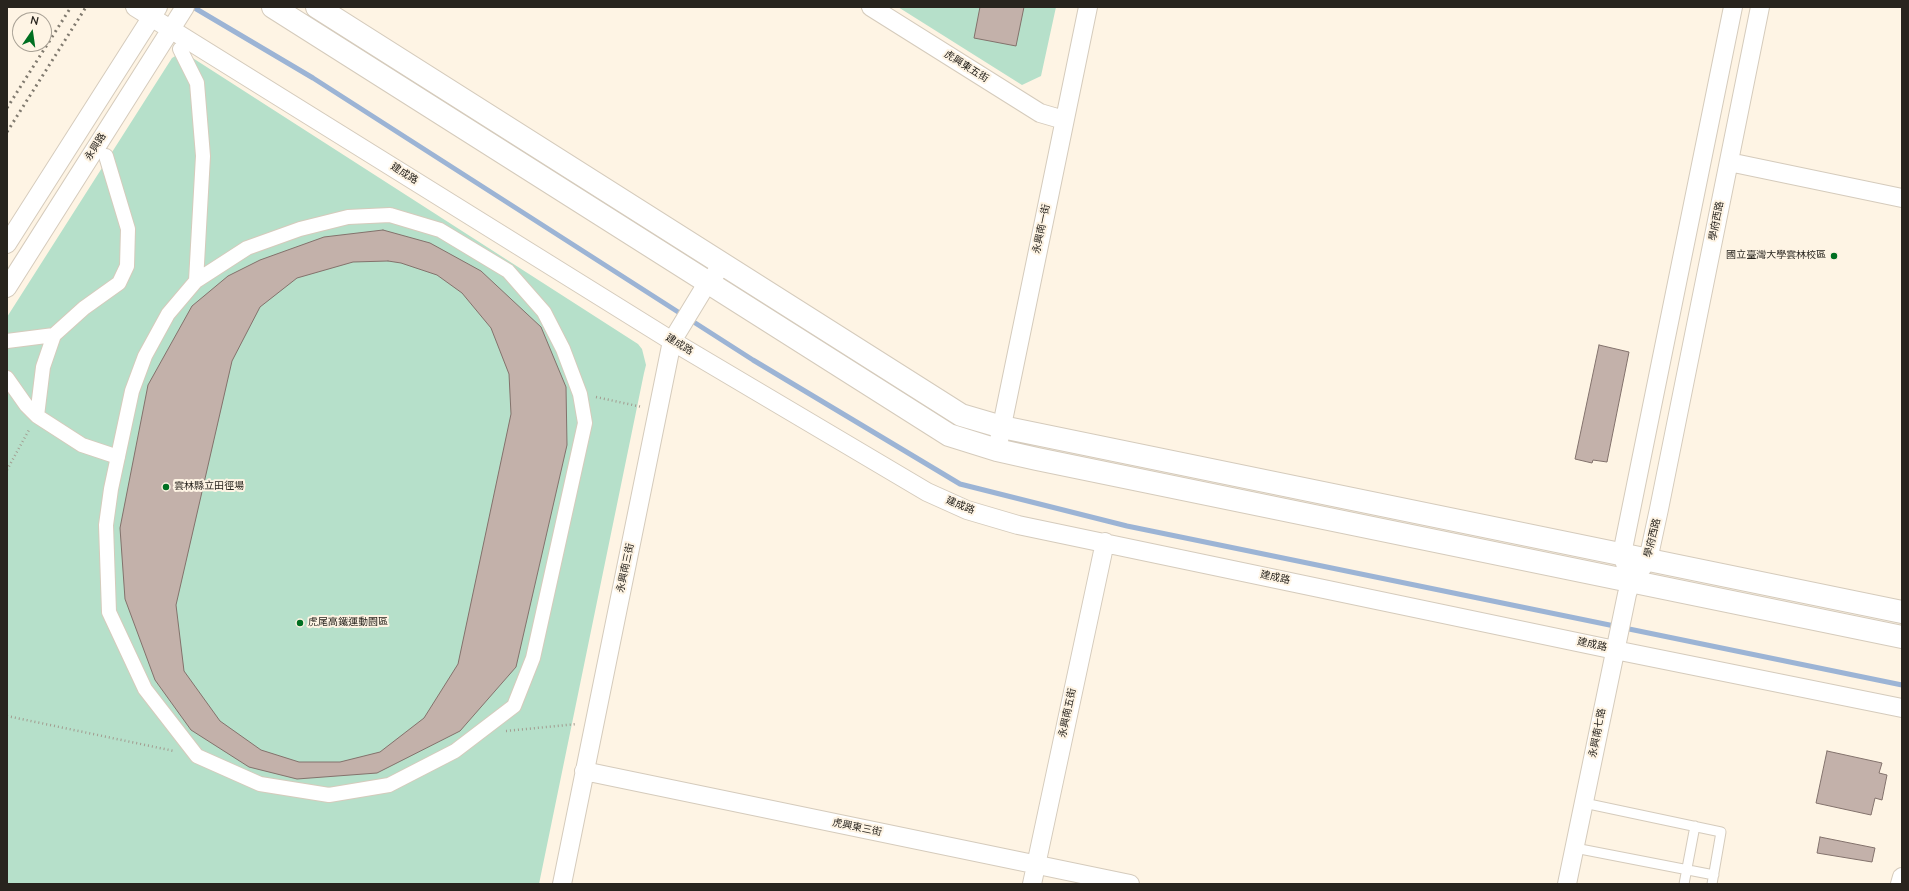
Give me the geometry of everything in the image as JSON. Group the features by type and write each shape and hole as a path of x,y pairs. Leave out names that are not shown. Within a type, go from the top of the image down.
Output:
{"street":[{"name":"建成路","path":"134,7 155,11 178,19 675,336 927,492 967,510 1018,525 1616,644 1902,708"},
{"path":"273,7 706,287 949,435 997,450 1629,588 1902,637"},
{"path":"317,7 961,415 1002,427 1902,612"},
{"name":"虎興東五街","path":"871,7 1040,113 1064,120"},
{"name":"永興南一街","path":"997,450 1088,7"},
{"path":"1629,588 1622,554 1733,7"},
{"name":"學府西路","path":"1629,588 1648,560 1760,7"},
{"path":"7,244 155,11"},
{"name":"永興路","path":"7,288 178,19"},
{"path":"180,49 197,83 203,156 196,281"},
{"path":"37,416 43,367 54,335 84,308 119,283 127,266 128,229 106,156"},
{"path":"1729,162 1902,198"},
{"path":"390,215 440,230 508,271 544,312 563,349 580,394 585,423 533,658 514,706 455,752 389,785 329,795 260,784 198,756 145,689 109,612 106,524 111,489 132,391 145,356 168,314 196,281 247,248 300,229 348,217 390,215"},
{"name":"永興南三街","path":"562,884 584,771 675,336 722,265"},
{"path":"7,341 54,335"},
{"path":"7,378 26,405 37,416 82,445 118,457"},
{"name":"永興南五街","path":"1032,884 1105,542"},
{"name":"永興南七路","path":"1567,884 1616,644 1629,588"},
{"name":"虎興東三街","path":"584,771 1036,866 1130,884"},
{"path":"1900,884 1902,877"}],"lane":[{"path":"1575,848 1686,870 1713,880 1721,832 1584,803"},
{"path":"1684,884 1695,826"}],"path":[{"path":"580,394 642,408"},
{"path":"7,470 37,416"},
{"path":"7,716 198,756"},
{"path":"480,734 578,723"}],"green space":[{"path":"898,7 1056,7 1041,76 1022,85"},
{"name":"虎尾高鐵運動園區","path":"177,55 188,55 638,344 642,349 646,365 539,884 7,884 7,317 172,58"}],"building":[{"path":"980,7 1024,7 1016,46 974,38"},
{"name":"雲林縣立田徑場","path":"383,230 430,243 481,271 541,327 566,387 567,445 516,667 460,731 377,773 297,779 249,767 191,730 155,680 125,599 120,528 148,385 192,306 228,276 260,260 324,237","holes":["388,261 401,263 437,275 462,293 491,328 509,374 511,414 458,664 424,718 380,752 340,762 299,762 261,750 220,721 184,671 176,605 232,361 260,307 297,278 353,262"]},
{"path":"1599,345 1629,352 1607,462 1593,460 1592,463 1575,459"},
{"path":"1827,751 1882,763 1879,773 1887,775 1882,800 1875,798 1871,815 1816,803"},
{"path":"1820,837 1875,848 1872,862 1817,853"}],"waterway":[{"path":"193,7 313,78 753,360 960,484 1127,526 1902,685"}],"railway":[{"path":"7,108 71,7"},
{"path":"7,132 86,7"}],"place":[{"name":"國立臺灣大學雲林校區","path":"1834,256"},
{"name":"雲林縣立田徑場","path":"166,487"},
{"name":"虎尾高鐵運動園區","path":"300,623"}]}
